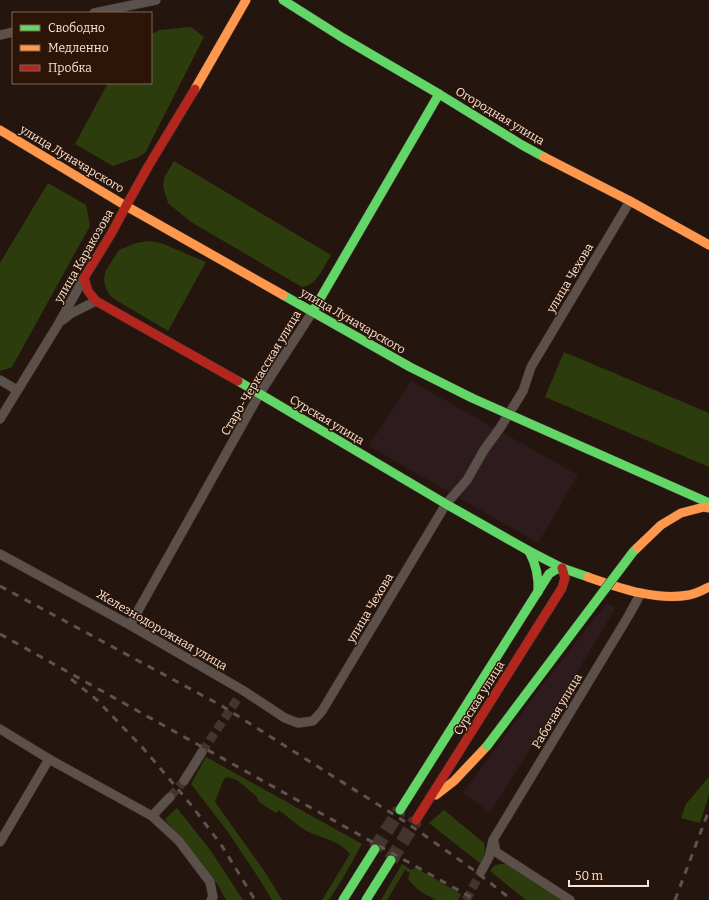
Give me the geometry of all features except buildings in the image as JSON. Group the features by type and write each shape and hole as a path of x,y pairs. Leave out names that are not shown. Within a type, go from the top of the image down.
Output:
{"main road":[{"name":"улица Каракозова","path":"84,278 246,0"},
{"name":"Огородная улица","path":"283,0 343,38 522,145 630,201 709,245"},
{"name":"Старо-Черкасская улица","path":"313,311 439,94"},
{"name":"улица Луначарского","path":"0,130 126,206 410,367 472,398 709,503"},
{"name":"Сурская улица","path":"84,278 88,291 96,301 260,393 446,504 562,568 640,594 666,597 690,595 709,587"},
{"path":"428,801 454,781 487,746 633,552 661,525 680,513 704,507 709,508"},
{"path":"529,551 537,567 539,583 538,592"},
{"name":"Сурская улица","path":"416,820 562,588 566,578 565,572 562,568"},
{"name":"Сурская улица","path":"400,810 549,574 553,570 562,568"},
{"name":"Сурская улица","path":"562,588 572,579 585,575"},
{"path":"343,900 375,849"},
{"path":"366,900 392,860"}],"street":[{"path":"99,12 156,0"},
{"path":"0,35 12,32"},
{"name":"улица Чехова","path":"313,721 322,711 446,504 467,480 484,450 500,428 523,391 531,367 630,201"},
{"name":"улица Каракозова","path":"0,420 59,323 84,278"},
{"path":"59,323 70,314 96,301"},
{"name":"Старо-Черкасская улица","path":"130,625 260,393 313,311"},
{"path":"0,380 17,390"},
{"name":"Железнодорожная улица","path":"0,554 130,625 244,690 285,718 298,723 313,721"},
{"name":"Рабочая улица","path":"481,872 489,857 493,840 629,615 640,594"},
{"path":"238,698 244,690"},
{"path":"0,729 49,759 152,816 179,841 210,882 212,898"},
{"path":"184,781 202,752"},
{"path":"0,842 49,759"},
{"path":"152,816 170,797"},
{"path":"493,840 496,852 570,900"}],"shaded area":[{"path":"411,381 578,475 538,543 369,446"},
{"path":"606,604 616,607 490,813 463,793 543,684"}],"green space":[{"path":"191,27 204,37 145,153 139,157 113,166 75,144 107,84 152,84 152,34 159,30"},
{"path":"174,161 331,255 316,279 307,286 302,287 191,222 168,203 163,186 164,178"},
{"path":"48,183 86,205 90,226 12,367 1,371 0,263"},
{"path":"149,241 161,243 206,262 168,331 114,299 109,294 104,280 105,272 119,250 136,243"},
{"path":"564,352 709,413 709,467 545,397"},
{"path":"206,757 362,844 329,900 322,900 350,854 336,843 305,830 279,810 276,813 259,802 256,796 237,780 226,777 215,802 267,875 282,900 272,900 228,832 191,784"},
{"path":"709,777 709,795 700,823 681,818 686,804"},
{"path":"177,808 211,851 243,900 226,900 218,885 165,819"},
{"path":"444,810 484,843 485,848 481,864 429,823"},
{"path":"402,864 411,870 416,868 461,894 458,900 436,900 418,890 408,879 410,873 405,870 387,900 381,900"},
{"path":"500,864 513,865 561,900 526,900 490,871 494,866"}],"tunnel":[{"path":"202,752 238,698"},
{"path":"170,797 184,781"},
{"path":"375,849 400,810"},
{"path":"391,860 416,820"},
{"path":"466,900 481,872"}],"railway":[{"path":"0,586 222,706 407,823 475,871 512,900"},
{"path":"0,634 476,900"},
{"path":"71,679 97,700 142,747 192,806 222,846 255,900"},
{"path":"675,900 709,810"}],"traffic: fast":[{"path":"283,0 343,38 439,94"},
{"path":"313,311 439,94 544,157"},
{"path":"283,295 410,367 472,398"},
{"path":"238,381 446,504 529,551 562,568 588,577"},
{"path":"472,398 709,503"},
{"path":"487,746 637,548"},
{"path":"529,551 534,561 538,581 538,592"},
{"path":"400,810 549,574 562,568"},
{"path":"343,900 375,849"},
{"path":"366,900 391,860"}],"traffic: slow":[{"path":"195,89 246,0"},
{"path":"0,130 126,206 283,295"},
{"path":"544,157 630,201 709,245"},
{"path":"637,548 661,525 681,513 704,507 709,508"},
{"path":"588,577 638,592 663,596 692,594 709,587"},
{"path":"436,795 454,781 487,746"}],"traffic: jam":[{"path":"126,206 195,89"},
{"path":"126,206 84,278 88,291 96,301 238,381"},
{"path":"416,820 562,588 565,578 562,568"}]}
